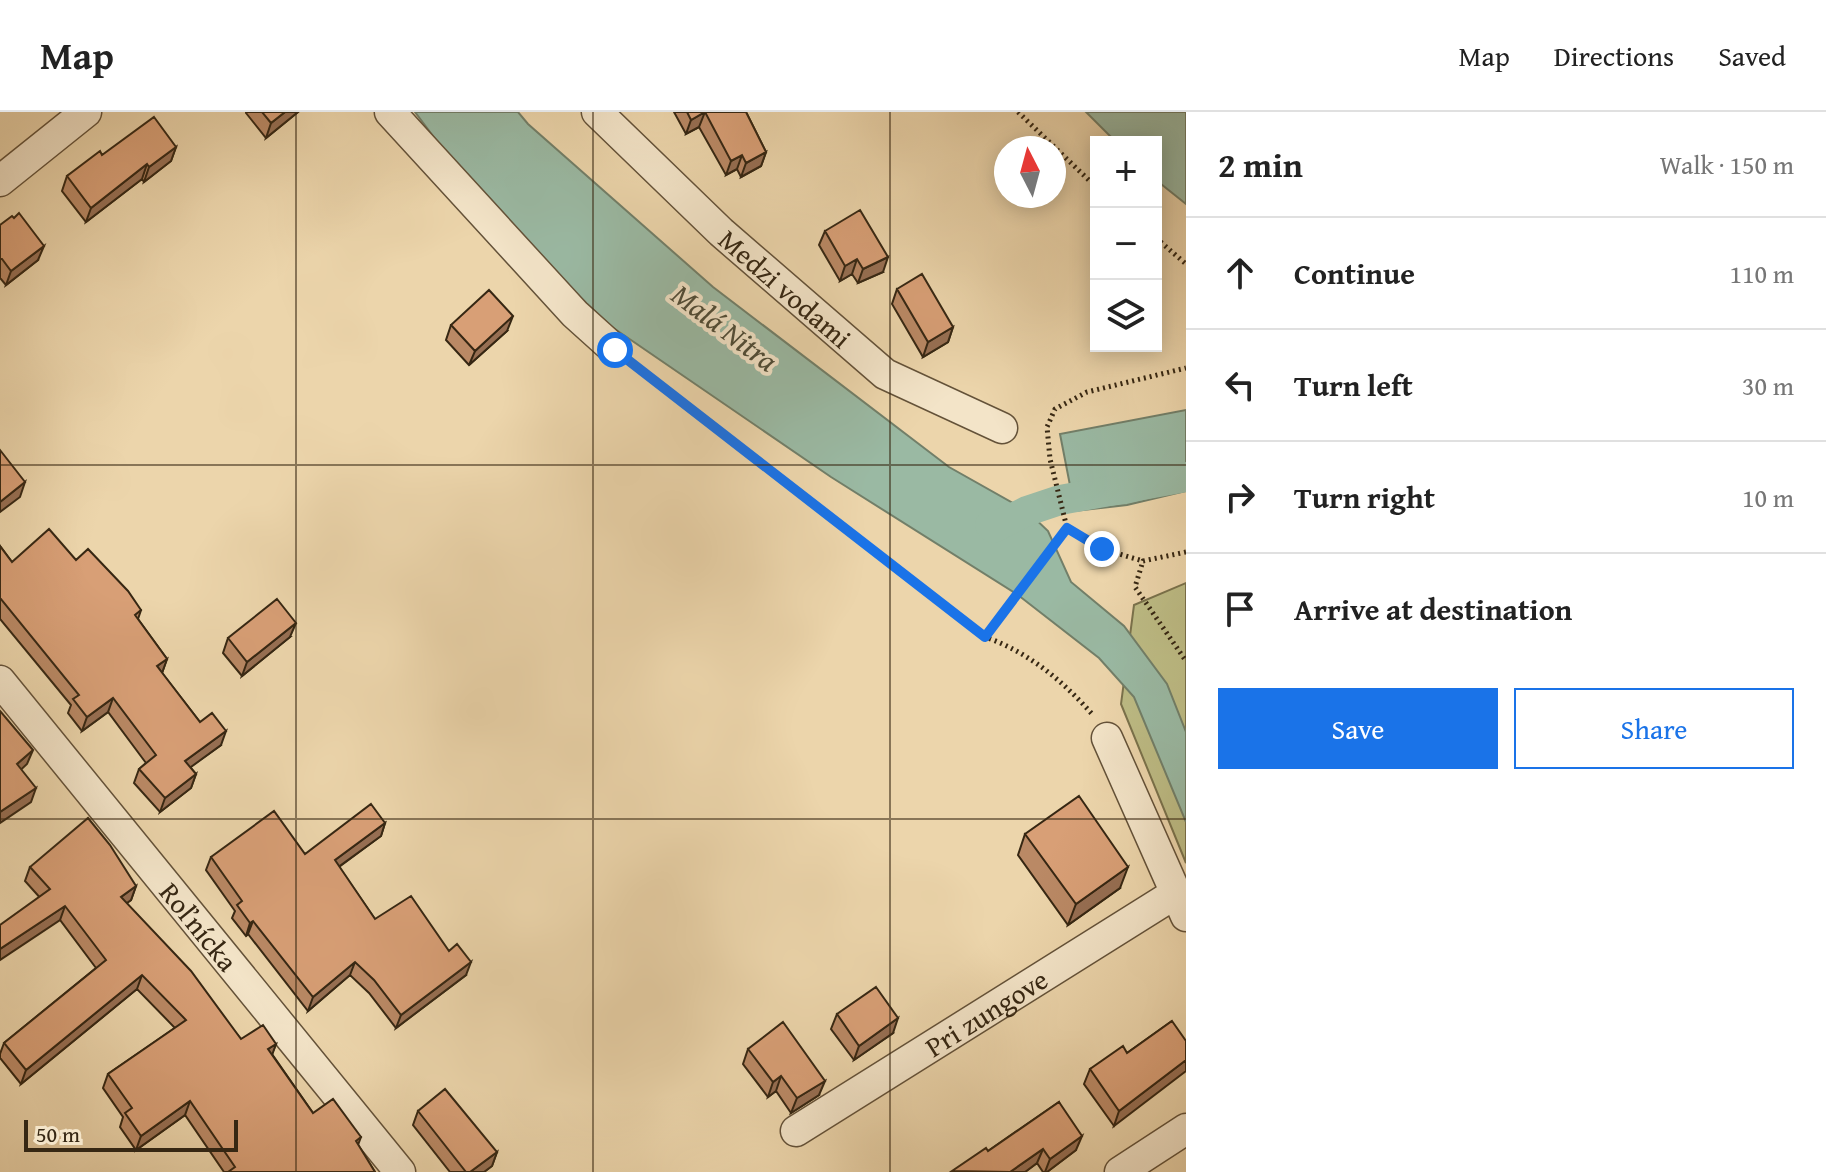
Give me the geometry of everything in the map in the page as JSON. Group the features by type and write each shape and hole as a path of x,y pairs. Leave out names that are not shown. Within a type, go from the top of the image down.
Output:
{"street":[{"path":"0,181 85,112"},
{"path":"390,112 575,314 615,350"},
{"name":"Medzi vodami","path":"597,112 721,232 885,374 1002,428"},
{"name":"Roľnícka","path":"0,681 400,1172"},
{"path":"1107,738 1181,905"},
{"name":"Pri zungove","path":"796,1131 1181,905"},
{"path":"1120,1172 1186,1129"}],"path":[{"path":"1018,112 1090,181"},
{"path":"1162,243 1186,264"},
{"path":"615,350 985,637 1013,647 1035,660 1091,712 1107,738"},
{"path":"1186,368 1087,392 1055,409 1047,427 1050,459 1067,528 1102,549 1143,561 1186,552"},
{"path":"985,637 1067,528"},
{"path":"1143,561 1135,587 1186,661"}],"shaded area":[{"path":"1186,583 1186,863 1121,704 1134,605"}],"water":[{"path":"415,112 518,112 713,287 949,467 1027,511 1048,531 1071,582 1124,626 1167,684 1186,732 1186,822 1134,697 1099,658 1018,595 831,477 612,327 492,215"},
{"path":"1086,112 1186,112 1186,204 1162,185 1162,136 1110,136"},
{"path":"1186,410 1186,491 1127,505 1075,511 1060,434"}],"building":[{"path":"262,112 285,112 271,123"},
{"path":"687,112 705,112 691,120"},
{"path":"705,112 746,112 766,152 746,163 742,155 731,161"},
{"path":"154,117 176,147 149,167 147,164 91,208 67,176"},
{"path":"860,210 888,257 863,269 857,259 845,266 825,231"},
{"path":"19,213 44,246 11,271 0,259 0,225"},
{"path":"922,274 953,327 928,342 897,289"},
{"path":"489,290 513,316 475,351 451,325"},
{"path":"0,450 25,482 0,502"},
{"path":"49,529 76,560 88,549 128,591 141,610 135,615 167,659 157,666 200,722 212,713 226,731 185,761 196,774 165,798 139,769 156,755 113,698 87,717 73,699 79,695 0,598 0,546 12,562"},
{"path":"277,599 296,623 247,662 228,638"},
{"path":"0,711 33,750 17,764 36,788 0,812"},
{"path":"1079,796 1128,867 1076,904 1025,834"},
{"path":"371,804 385,823 335,860 375,919 411,896 449,951 457,944 471,962 401,1015 374,980 355,962 313,997 253,921 250,923 237,905 242,901 211,857 274,811 305,854"},
{"path":"88,818 110,845 136,886 121,897 191,971 241,1039 263,1025 276,1044 268,1049 313,1113 333,1099 361,1137 356,1141 375,1172 228,1172 235,1167 190,1101 141,1136 125,1113 132,1108 108,1074 186,1020 142,975 26,1070 4,1043 106,960 65,906 0,949 0,925 50,889 30,867"},
{"path":"876,987 898,1018 859,1046 837,1014"},
{"path":"1172,1021 1186,1041 1186,1060 1119,1111 1090,1069 1123,1046 1127,1053"},
{"path":"783,1022 825,1081 797,1098 781,1076 773,1082 748,1049"},
{"path":"445,1089 497,1152 470,1172 466,1172 418,1111"},
{"path":"1059,1102 1082,1136 1050,1159 1043,1149 1010,1172 952,1171 986,1148 988,1151"}],"waterway":[{"name":"Malá Nitra","path":"990,525 993,528 1027,511 1060,500 1186,477"}],"route":[{"path":"615,350 985,637 1067,528 1102,549"}]}
